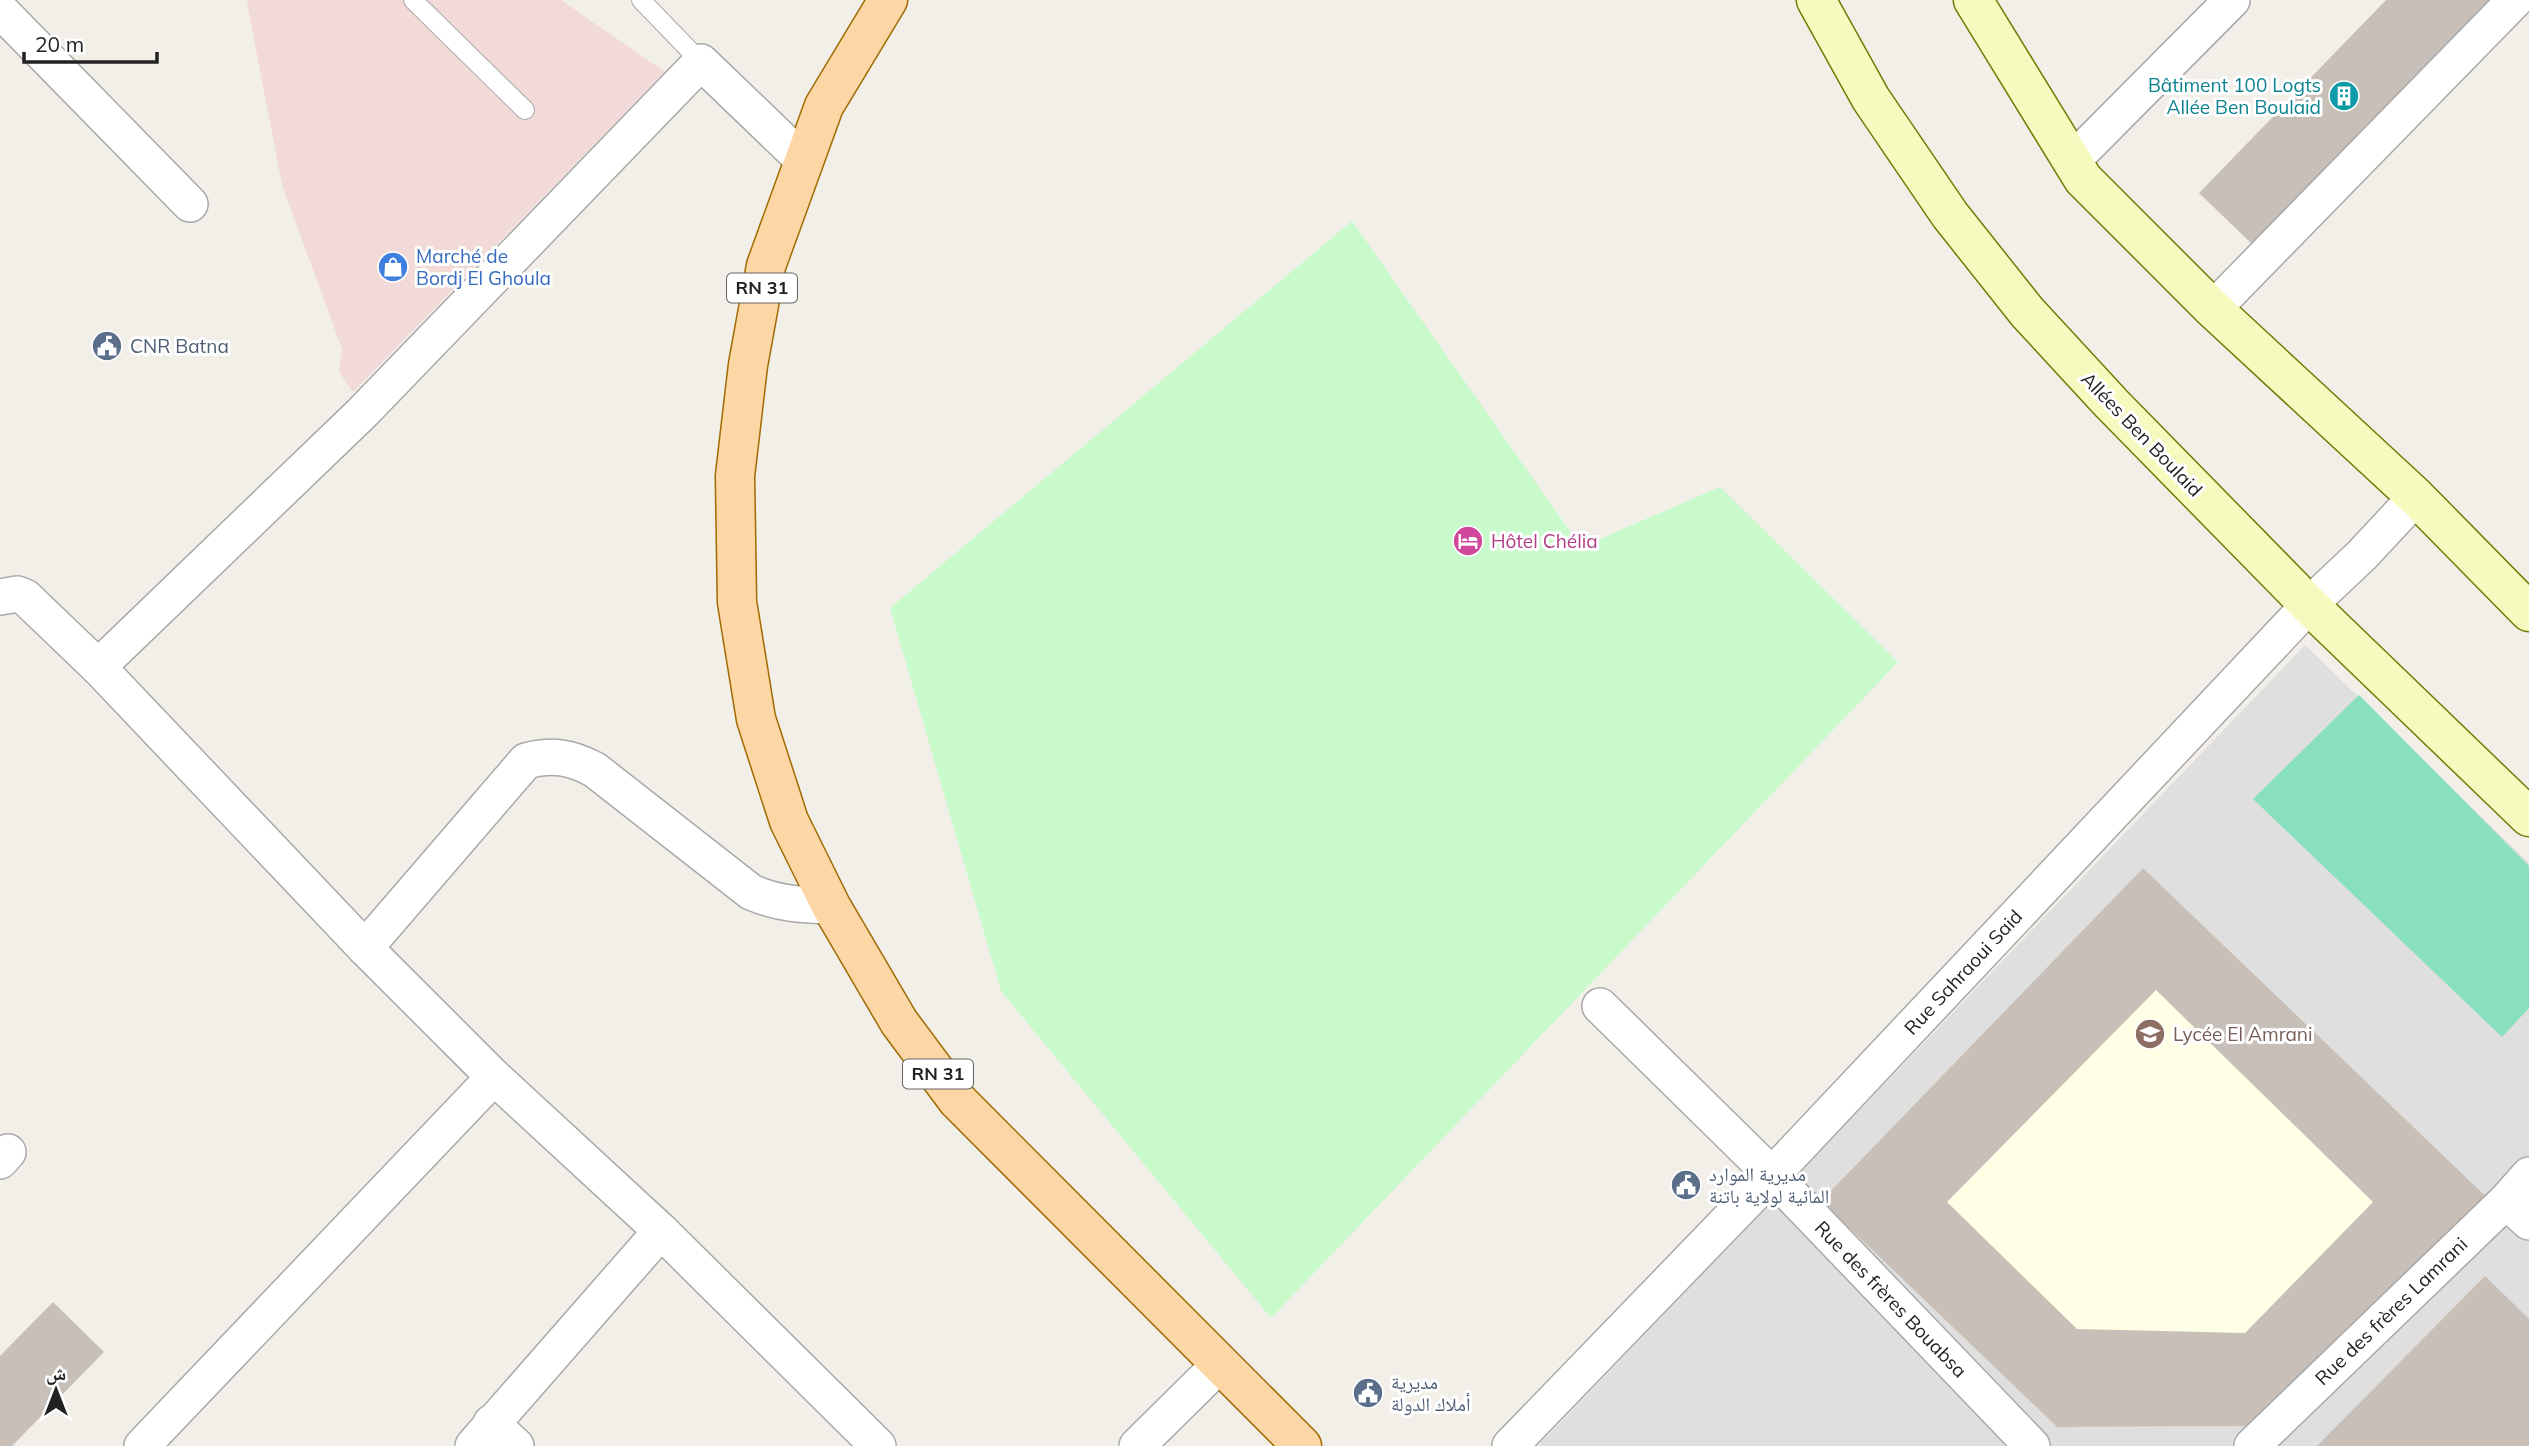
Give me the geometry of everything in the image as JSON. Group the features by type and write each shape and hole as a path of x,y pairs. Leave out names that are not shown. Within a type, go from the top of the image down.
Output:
{"main road":[{"name":"RN 31","path":"888,0 824,106 766,266 748,365 736,476 737,602 756,719 789,821 831,906 899,1022 957,1100 1302,1446"},
{"name":"Allées Ben Boulaid","path":"1816,0 1871,99 1950,215 2026,312 2309,605 2529,817"},
{"path":"1973,0 2083,179 2213,309 2416,497 2529,612"}],"street":[{"path":"2073,161 2232,0"},
{"path":"2213,309 2515,0"},
{"path":"0,9 190,204"},
{"path":"98,667 362,413 701,62 803,160"},
{"name":"Rue Sahraoui Said","path":"1510,1446 1772,1175 2309,605 2362,555 2416,497"},
{"path":"0,597 17,594 25,597 98,667 365,948 494,1077 661,1231 878,1446"},
{"path":"365,948 526,761 551,756 576,760 595,770 751,892 768,901 785,904 831,906"},
{"name":"Rue des frères Bouabsa","path":"1600,1006 1772,1175 2032,1446"},
{"path":"160,1440 494,1077"},
{"name":"Rue des frères Lamrani","path":"2252,1446 2517,1211 2529,1175"},
{"path":"516,1446 482,1435 661,1231"},
{"path":"1137,1446 1219,1365"}],"lane":[{"path":"413,0 525,110"},
{"path":"641,0 701,62"}],"shaded area":[{"name":"Marché de Bordj El Ghoula","path":"248,0 561,0 665,72 353,392 339,372 342,349 282,185"},
{"path":"2305,645 2529,863 2529,1446 1538,1446"},
{"name":"Lycée El Amrani","path":"2143,868 2494,1204 2279,1426 2057,1427 1821,1201"}],"green space":[{"path":"1352,221 1581,547 1720,487 1898,662 1271,1318 1001,991 890,608"},
{"path":"2359,695 2529,866 2529,1008 2502,1037 2253,799"}],"building":[{"name":"Bâtiment 100 Logts Allée Ben Boulaid","path":"2386,0 2489,0 2252,244 2199,193"},
{"name":"Lycée El Amrani","path":"2143,868 2494,1204 2279,1426 2057,1427 1821,1201","holes":["2156,990 2373,1202 2245,1333 2077,1329 1947,1202"]},
{"path":"2485,1276 2529,1319 2529,1446 2317,1446"},
{"path":"53,1302 104,1352 12,1446 0,1446 0,1356"}],"place":[{"name":"Bâtiment 100 Logts Allée Ben Boulaid","path":"2344,96"},
{"name":"Marché de Bordj El Ghoula","path":"393,267"},
{"name":"CNR Batna","path":"107,346"},
{"name":"Hôtel Chélia","path":"1468,541"},
{"name":"Lycée El Amrani","path":"2150,1034"},
{"name":"مديرية الموارد المائية لولاية باتنة","path":"1686,1185"},
{"name":"مديرية أملاك الدولة","path":"1368,1393"}]}
